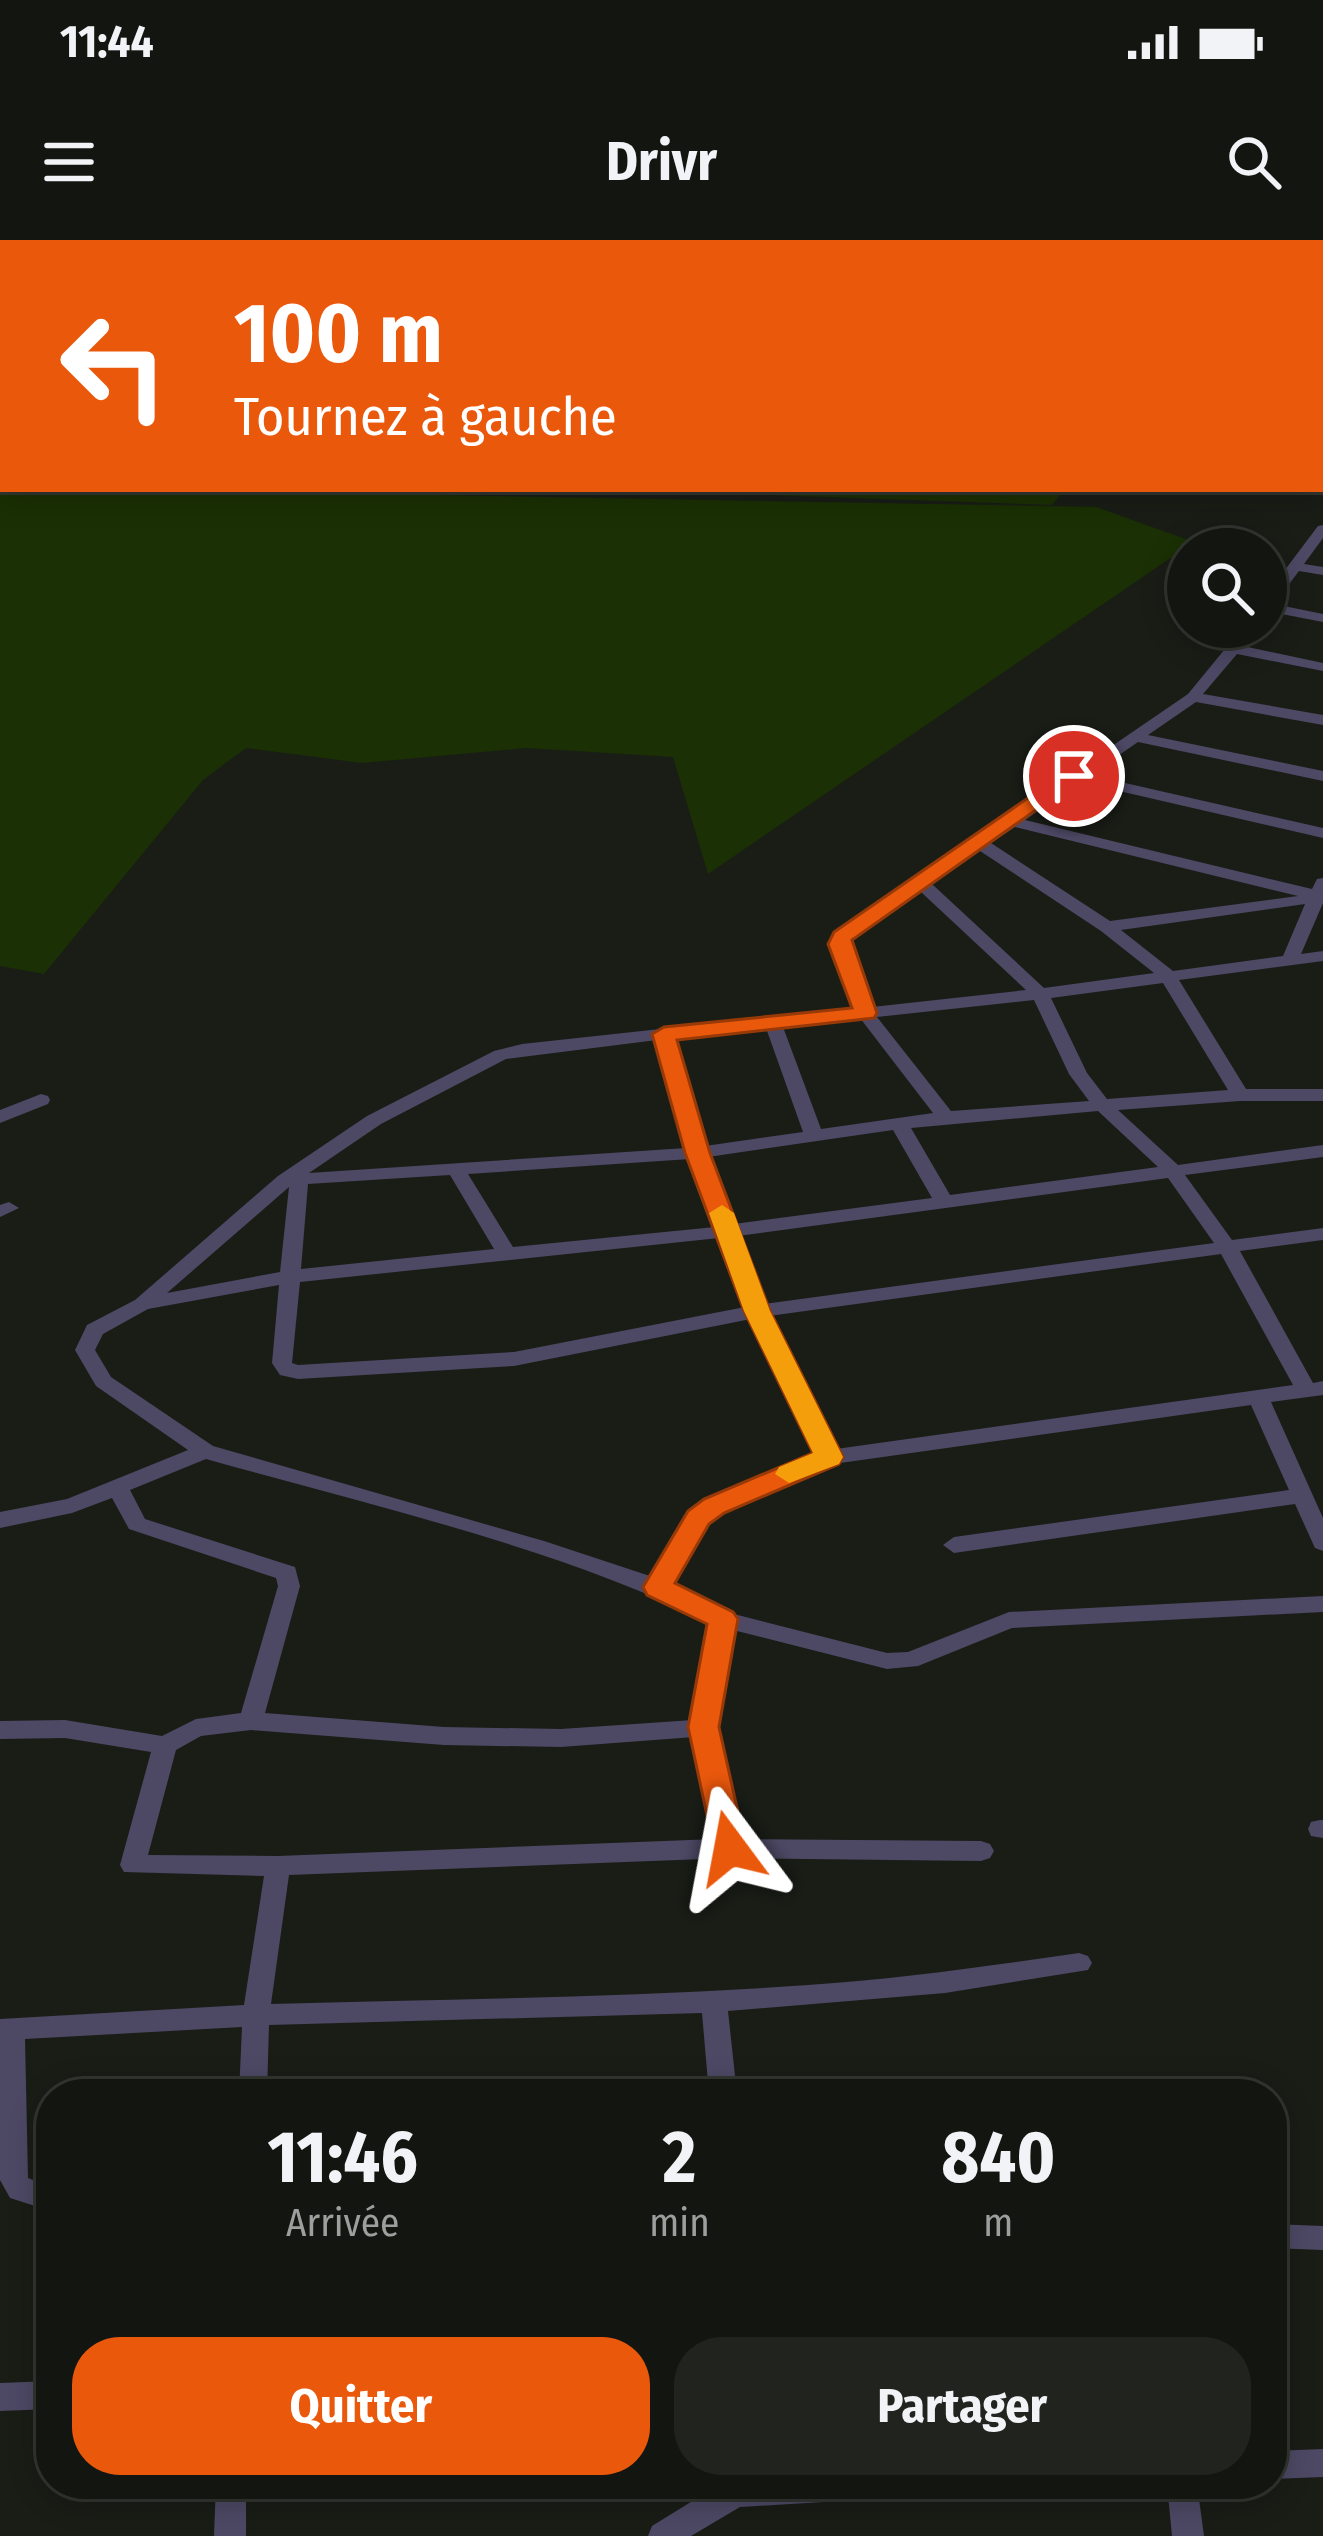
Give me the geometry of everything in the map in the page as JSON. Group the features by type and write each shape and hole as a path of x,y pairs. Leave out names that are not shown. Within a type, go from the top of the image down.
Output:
{"street":[{"path":"1287,576 1322,530"},
{"path":"1294,566 1323,571"},
{"path":"1287,610 1323,618"},
{"path":"946,1117 866,1013 839,940 1192,697 1236,650 1323,667"},
{"path":"1192,697 1323,720"},
{"path":"1136,737 1323,776"},
{"path":"1074,776 1323,833"},
{"path":"1009,821 1318,892"},
{"path":"978,842 1107,927 1168,976 1240,1095"},
{"path":"658,1587 698,1518 714,1506 829,1457 1314,1389 1228,1248 1171,1169 1103,1106 1062,1045 1040,994 920,882"},
{"path":"1107,927 1318,892"},
{"path":"1290,960 1318,892"},
{"path":"1323,956 1040,994 500,1055 374,1120 292,1180 142,1304 87,1339 85,1350 103,1381 160,1415 205,1451 536,1546 658,1587 723,1619 887,1661 910,1660 1024,1618 1323,1604"},
{"path":"773,1023 814,1137"},
{"path":"664,1034 698,1153 757,1311 829,1457"},
{"path":"292,1180 698,1153 946,1117 1240,1095 1323,1096"},
{"path":"0,1117 41,1100"},
{"path":"899,1124 944,1201"},
{"path":"142,1304 287,1277 729,1231 1323,1151"},
{"path":"457,1171 507,1254"},
{"path":"292,1180 282,1363 287,1370 298,1372 514,1359 757,1311 1323,1234"},
{"path":"1259,1399 1323,1543"},
{"path":"0,1520 46,1513 119,1490 205,1451"},
{"path":"119,1490 137,1524 272,1564 287,1573 289,1586 251,1721"},
{"path":"953,1545 1303,1496"},
{"path":"723,1619 704,1727 730,1848"},
{"path":"0,1730 65,1730 165,1744 196,1728 251,1721 444,1736 561,1738 704,1727"},
{"path":"165,1744 133,1864 278,1866 730,1848 981,1851"},
{"path":"254,2079 256,2014 278,1866"},
{"path":"36,2198 20,2190 14,2180 6,2029 256,2014 714,2005 944,1986 1079,1963"},
{"path":"714,2005 721,2079"},
{"path":"1287,2237 1323,2239"},
{"path":"0,2397 36,2396"},
{"path":"1287,2464 1323,2463"},
{"path":"230,2536 231,2499"},
{"path":"663,2536 719,2499"},
{"path":"1184,2499 1188,2536"}],"green space":[{"path":"0,492 274,492 1096,507 1167,532 1167,560 708,874 673,757 526,748 362,763 246,748 203,780 44,974 0,966"},
{"path":"682,492 1063,492 1052,505"}],"slow traffic":[{"path":"722,1213 757,1311 829,1457 789,1474"}],"route":[{"path":"730,1848 704,1727 723,1619 658,1587 698,1518 714,1506 829,1457 757,1311 698,1153 664,1034 866,1013 839,944 842,937 1074,776"}]}
